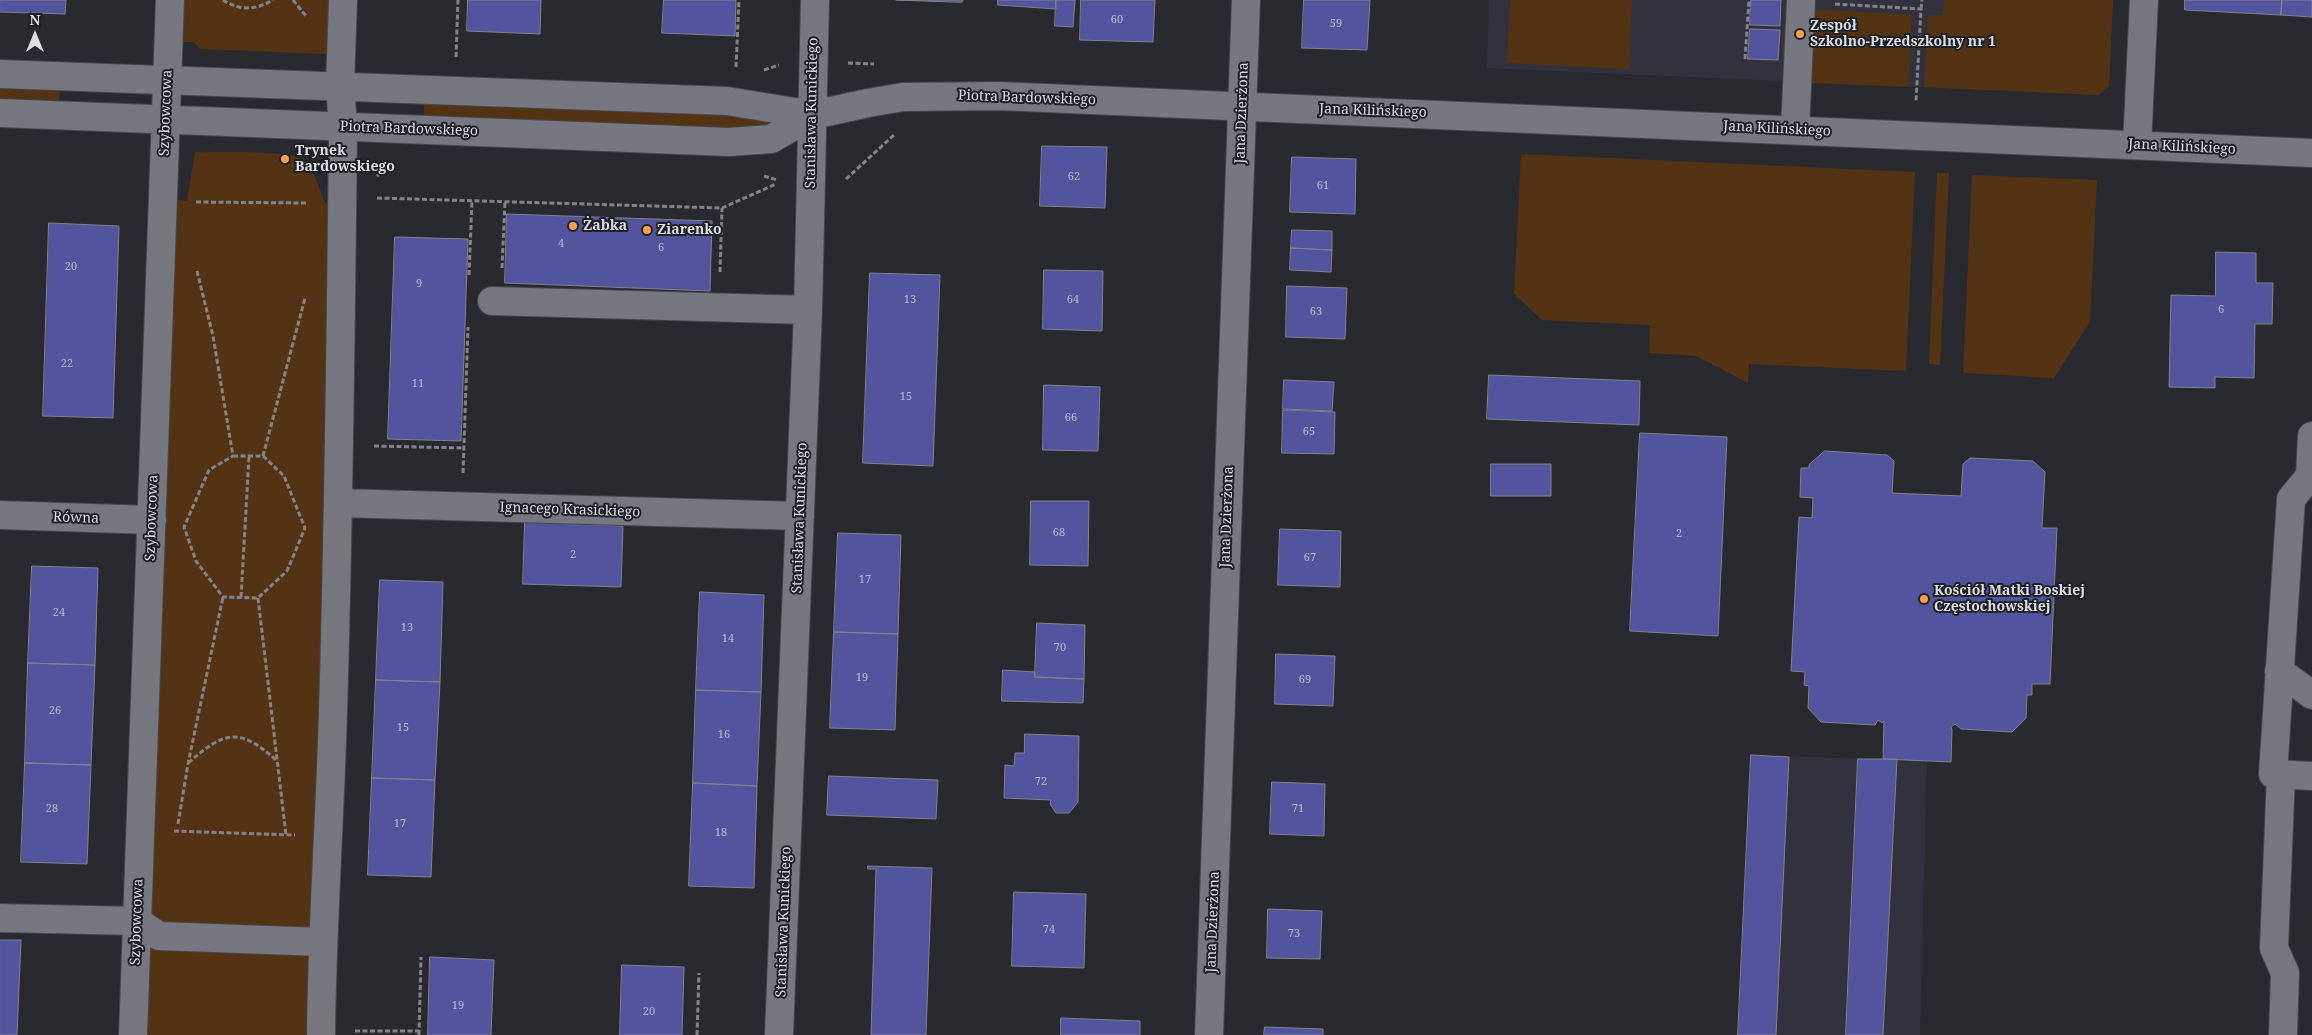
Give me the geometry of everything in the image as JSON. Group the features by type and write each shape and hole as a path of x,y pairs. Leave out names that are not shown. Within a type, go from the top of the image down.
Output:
{"street":[{"name":"Szybowcowa","path":"133,1035 170,0"},
{"path":"321,1035 322,942 329,837 339,502 344,126 340,86 343,0"},
{"name":"Stanisława Kunickiego","path":"779,1035 808,310 815,0"},
{"name":"Jana Dzierżona","path":"1208,1035 1246,0"},
{"path":"2137,145 2144,0"},
{"path":"1795,130 1814,2"},
{"name":"Piotra Bardowskiego","path":"0,74 727,101 813,115"},
{"name":"Piotra Bardowskiego","path":"0,113 729,142 771,139 813,115 903,97 999,96 1243,106"},
{"name":"Jana Kilińskiego","path":"1243,106 2312,153"},
{"path":"492,301 808,310"},
{"path":"2312,436 2310,476 2291,499 2273,774 2312,776"},
{"name":"Ignacego Krasickiego","path":"339,502 800,516"},
{"name":"Równa","path":"0,515 152,520"},
{"path":"2279,671 2312,695"},
{"path":"2281,774 2274,948 2285,973 2283,1035"},
{"path":"0,918 137,921 159,936 322,942"}],"path":[{"path":"223,0 236,7 249,9 262,6 274,0"},
{"path":"293,0 306,15 306,25"},
{"path":"456,64 458,0"},
{"path":"736,73 739,0"},
{"path":"1746,59 1749,0"},
{"path":"1916,101 1922,0"},
{"path":"1814,2 1921,9"},
{"path":"760,72 814,53 836,55 846,63 876,64"},
{"path":"844,182 899,130"},
{"path":"375,184 377,177 391,164 398,163"},
{"path":"757,175 775,179 783,186"},
{"path":"372,198 722,208 779,183"},
{"path":"469,281 472,201"},
{"path":"187,202 316,203"},
{"path":"720,280 722,208"},
{"path":"197,270 213,336 233,456"},
{"path":"263,456 306,292"},
{"path":"463,483 468,319"},
{"path":"380,446 464,448"},
{"path":"176,831 223,597 196,561 184,527 209,470 233,456 263,456 284,476 305,528 286,571 258,598 223,597"},
{"path":"241,597 248,457"},
{"path":"258,598 286,835"},
{"path":"188,764 211,744 232,736 257,744 276,761"},
{"path":"140,830 329,837"},
{"path":"350,1030 419,1033 421,957"},
{"path":"697,1035 699,973"}],"shaded area":[{"path":"170,0 343,0 341,52 323,54 200,49 194,42 169,42"},
{"name":"Zespół Szkolno-Przedszkolny nr 1","path":"1489,0 2113,0 2109,86 2099,95 1487,68"},
{"path":"1510,0 1632,0 1629,69 1507,63"},
{"path":"1944,0 2113,0 2109,86 2099,95 1924,87 1928,15 1943,15"},
{"path":"1814,9 1912,15 1908,87 1810,83"},
{"path":"0,88 60,90 59,104 0,102"},
{"path":"424,103 778,117 777,131 424,118"},
{"path":"195,152 251,152 283,154 294,157 302,160 310,169 325,203 343,201 320,1035 133,1035 163,198 187,201"},
{"path":"1521,154 1915,172 1906,371 1749,364 1748,383 1696,356 1649,353 1650,325 1542,320 1514,294"},
{"path":"1937,173 1949,173 1940,365 1929,364"},
{"path":"1972,175 2097,180 2090,322 2054,378 1963,373"},
{"path":"1751,755 1927,761 1920,1035 1738,1035"}],"building":[{"path":"0,0 66,0 65,14 0,12"},
{"path":"468,0 541,0 540,34 467,31"},
{"path":"664,0 736,0 735,36 662,33"},
{"path":"896,0 963,0 962,2"},
{"path":"998,0 1056,0 1056,9 998,5"},
{"path":"1056,0 1075,0 1073,27 1055,26"},
{"path":"1081,0 1155,0 1153,42 1080,40"},
{"path":"1304,0 1370,0 1367,50 1302,48"},
{"path":"1751,0 1781,0 1780,26 1750,25"},
{"path":"2185,0 2282,0 2281,15 2185,10"},
{"path":"2282,0 2312,0 2312,17 2281,15"},
{"path":"1750,29 1780,30 1778,60 1748,59"},
{"path":"1042,146 1107,147 1105,208 1040,206"},
{"path":"1292,157 1356,159 1355,214 1290,212"},
{"path":"507,214 712,221 710,291 505,283"},
{"path":"49,223 119,226 113,418 43,416"},
{"path":"1292,230 1332,231 1332,250 1291,248"},
{"path":"395,237 468,239 461,441 388,439"},
{"path":"1291,248 1332,250 1331,272 1290,270"},
{"path":"2216,252 2256,253 2256,283 2273,283 2272,324 2255,324 2254,378 2215,377 2215,388 2169,387 2171,295 2215,296"},
{"path":"1044,270 1103,271 1102,331 1043,329"},
{"path":"870,273 940,275 933,466 863,463"},
{"path":"1287,286 1347,288 1345,339 1286,337"},
{"path":"1489,375 1640,381 1639,425 1487,419"},
{"path":"1284,380 1334,382 1332,411 1283,409"},
{"path":"1044,385 1100,387 1098,451 1043,450"},
{"path":"1283,410 1335,412 1334,454 1282,453"},
{"path":"1640,433 1727,437 1718,636 1630,631"},
{"name":"Kościół Matki Boskiej Częstochowskiej","path":"1825,451 1887,455 1894,461 1892,493 1961,496 1963,464 1970,458 2033,461 2045,472 2042,528 2057,528 2050,684 2032,684 2032,695 2027,695 2026,718 2012,732 1961,729 1955,724 1951,727 1951,762 1883,759 1884,721 1882,723 1878,720 1875,725 1821,722 1808,708 1809,686 1804,685 1805,672 1791,671 1799,517 1812,518 1813,498 1800,497 1801,468 1809,468 1809,465"},
{"path":"1491,464 1551,464 1551,496 1491,496"},
{"path":"1031,501 1089,501 1088,566 1030,565"},
{"path":"525,522 623,526 621,587 523,584"},
{"path":"1280,529 1341,531 1340,587 1278,585"},
{"path":"838,533 901,535 898,634 834,632"},
{"path":"32,566 98,568 95,665 28,663"},
{"path":"380,580 443,582 440,682 376,680"},
{"path":"700,592 764,595 761,692 696,690"},
{"path":"1037,623 1085,625 1084,679 1035,677"},
{"path":"834,632 898,634 895,730 830,728"},
{"path":"1276,654 1335,656 1333,706 1275,704"},
{"path":"28,663 95,665 91,765 25,763"},
{"path":"1003,670 1035,672 1035,677 1084,679 1083,703 1002,701"},
{"path":"376,680 440,682 435,780 372,778"},
{"path":"696,690 761,692 757,786 693,783"},
{"path":"1025,734 1079,736 1078,802 1069,813 1056,813 1050,804 1051,800 1004,798 1005,765 1014,766 1015,753 1024,753"},
{"path":"1751,755 1789,757 1776,1035 1738,1035"},
{"path":"1858,759 1897,759 1883,1035 1846,1035"},
{"path":"25,763 91,765 87,864 21,862"},
{"path":"829,776 938,780 936,819 827,815"},
{"path":"372,778 435,780 431,877 368,875"},
{"path":"1272,782 1325,784 1324,836 1270,834"},
{"path":"693,783 757,786 754,888 689,886"},
{"path":"868,866 932,868 926,1035 871,1035 876,869 868,869"},
{"path":"1014,892 1086,894 1084,968 1012,966"},
{"path":"1268,909 1322,911 1320,959 1267,958"},
{"path":"0,940 21,940 17,1035 0,1035"},
{"path":"430,957 494,960 491,1035 428,1035"},
{"path":"622,965 684,967 682,1035 620,1035"},
{"path":"1061,1018 1140,1021 1140,1035 1061,1035"},
{"path":"1265,1027 1323,1029 1323,1035 1264,1035"}],"place":[{"name":"Zespół Szkolno-Przedszkolny nr 1","path":"1800,34"},
{"name":"Trynek Bardowskiego","path":"285,159"},
{"name":"Żabka","path":"573,226"},
{"name":"Ziarenko","path":"647,230"},
{"name":"Kościół Matki Boskiej Częstochowskiej","path":"1924,599"}]}
